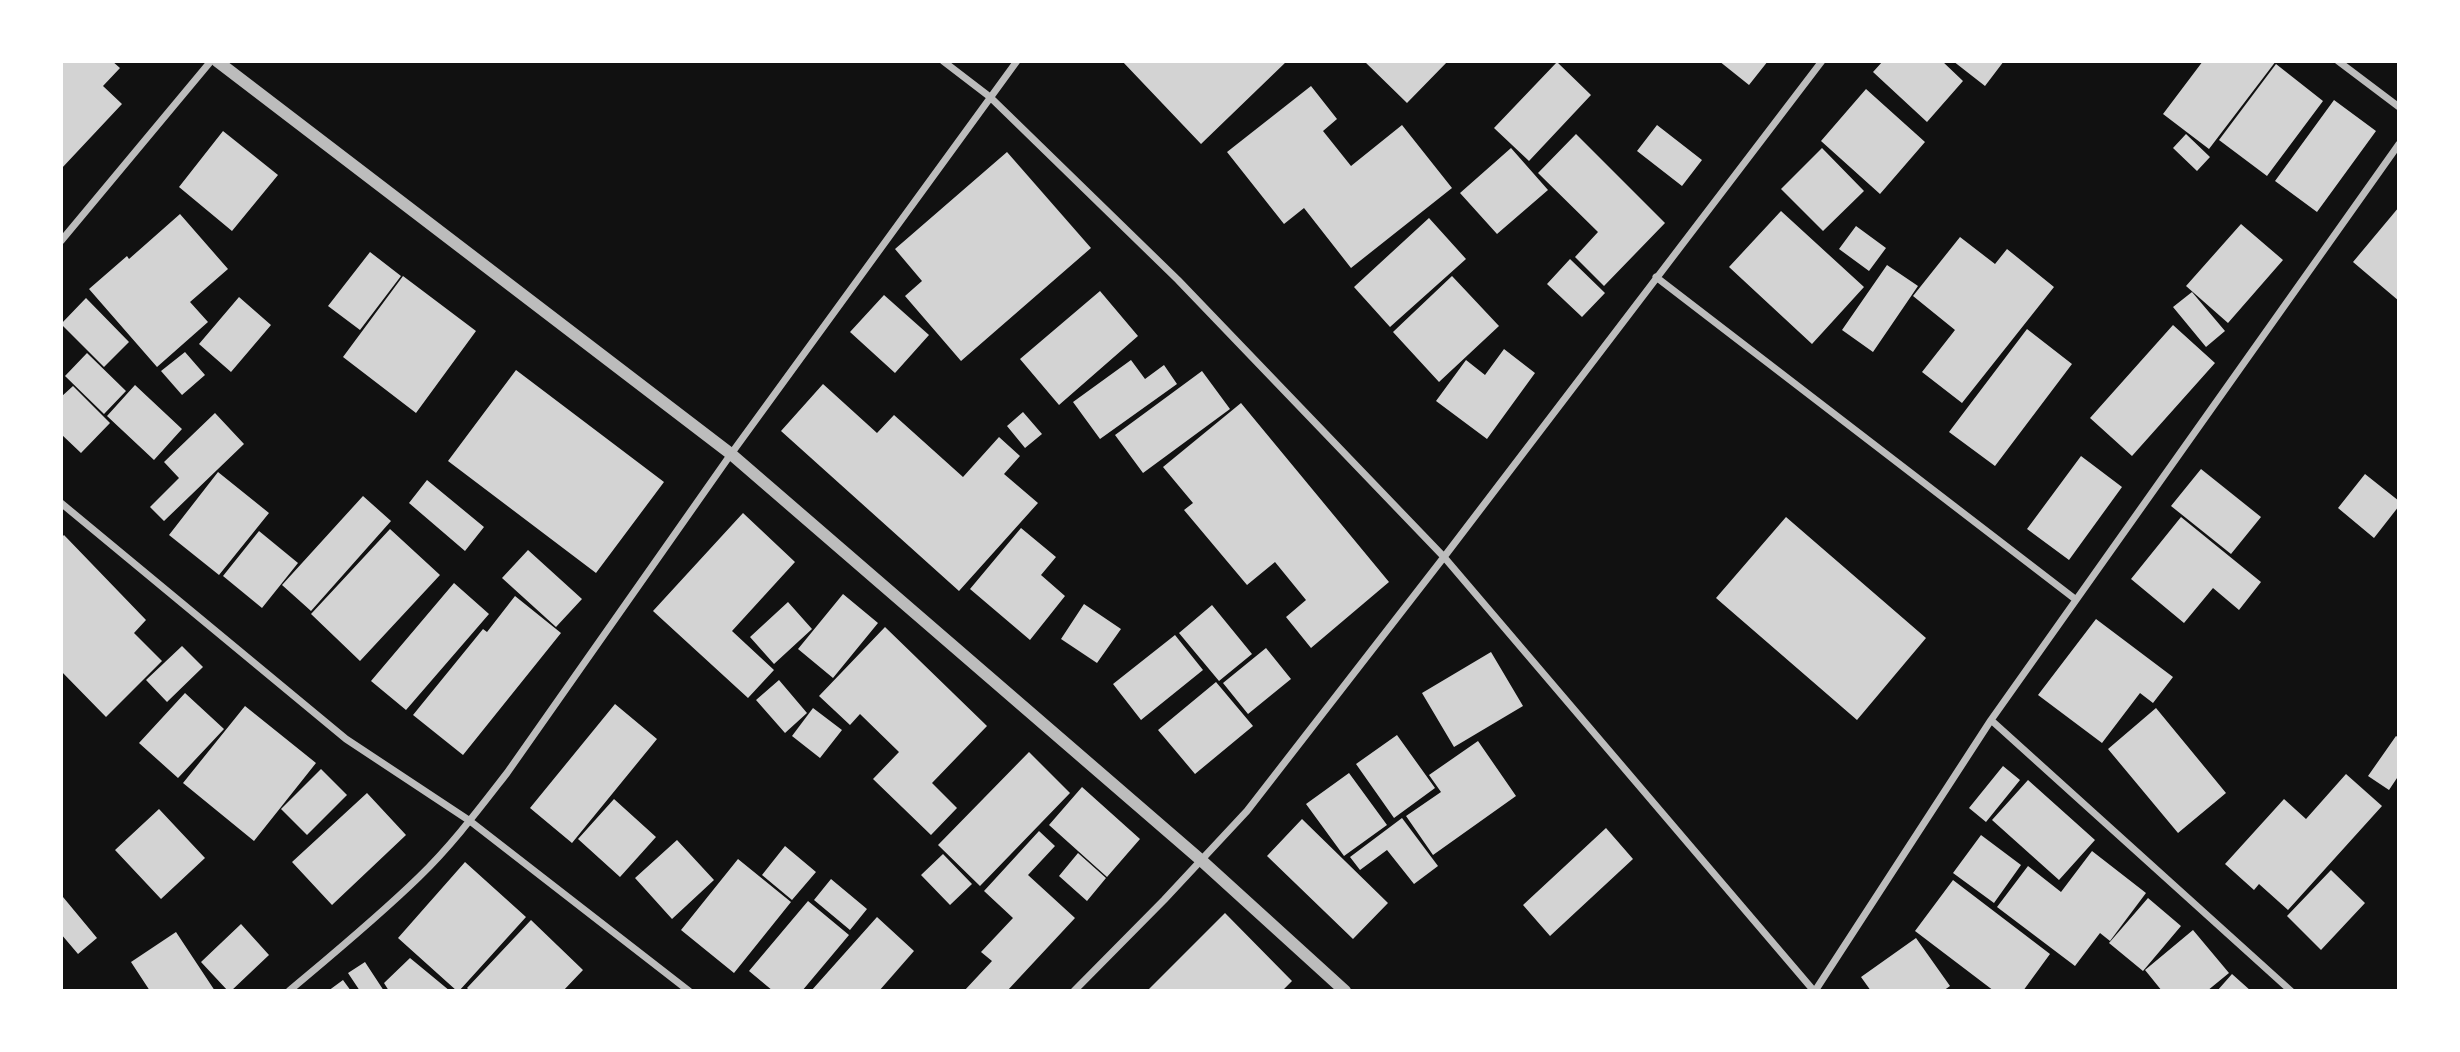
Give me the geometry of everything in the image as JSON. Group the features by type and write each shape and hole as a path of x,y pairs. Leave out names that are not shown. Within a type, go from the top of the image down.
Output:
{"street":[{"path":"61,240 214,61 731,454 1202,861 1345,991"},
{"path":"943,61 990,97 1178,280 1444,557 1814,991 1991,720 2399,144"},
{"path":"289,991 420,876 470,821 507,773 731,454 1017,61"},
{"path":"1074,991 1202,861 1247,811 1822,61"},
{"path":"2338,61 2399,107"},
{"path":"1656,277 2075,600"},
{"path":"61,503 346,739 470,821 689,991"},
{"path":"1991,720 2291,991"}],"building":[{"path":"61,61 112,61 120,68 103,86 122,104 61,169"},
{"path":"1122,61 1287,61 1201,144"},
{"path":"1364,61 1448,61 1407,103"},
{"path":"1719,61 1768,61 1749,85"},
{"path":"1883,61 1942,61 1963,81 1927,122 1873,72"},
{"path":"1953,61 2004,61 1985,86"},
{"path":"2203,61 2276,61 2209,149 2163,114"},
{"path":"1557,62 1591,95 1529,161 1494,128"},
{"path":"2276,64 2323,101 2267,176 2219,140"},
{"path":"1311,86 1337,119 1323,131 1351,166 1402,125 1452,188 1351,268 1304,208 1284,224 1227,152"},
{"path":"1866,89 1925,142 1880,194 1821,141"},
{"path":"2334,100 2376,131 2317,212 2275,181"},
{"path":"1657,125 1702,160 1682,186 1637,151"},
{"path":"223,131 278,175 232,231 179,187"},
{"path":"1576,134 1665,223 1604,286 1575,257 1598,232 1538,173"},
{"path":"2186,134 2210,157 2197,171 2173,148"},
{"path":"1511,148 1548,190 1497,234 1460,193"},
{"path":"1822,148 1864,191 1823,231 1781,189"},
{"path":"1007,152 1091,248 961,361 905,296 922,281 895,249"},
{"path":"2399,207 2399,301 2353,262"},
{"path":"1781,211 1864,287 1812,344 1729,267"},
{"path":"180,214 228,269 190,302 208,322 157,367 89,289 127,256 129,259"},
{"path":"1429,218 1466,259 1390,327 1354,287"},
{"path":"2241,224 2283,260 2228,323 2186,286"},
{"path":"1856,226 1886,248 1869,271 1839,249"},
{"path":"1960,237 1995,264 2007,249 2054,287 1962,403 1922,372 1955,330 1913,296"},
{"path":"370,252 401,276 360,330 328,306"},
{"path":"1570,259 1605,293 1582,317 1547,284"},
{"path":"1887,265 1918,286 1873,352 1842,330"},
{"path":"403,276 476,331 416,413 343,357"},
{"path":"1452,276 1499,326 1439,382 1393,332"},
{"path":"1100,291 1138,336 1059,405 1020,359"},
{"path":"2192,292 2225,331 2206,347 2173,307"},
{"path":"884,295 929,335 895,373 850,332"},
{"path":"239,297 271,325 231,372 199,344"},
{"path":"86,298 129,342 104,367 61,324"},
{"path":"2173,325 2215,363 2132,456 2090,418"},
{"path":"2027,329 2072,364 1995,466 1949,432"},
{"path":"1504,349 1535,373 1487,439 1436,401 1466,360 1485,375"},
{"path":"185,352 205,375 182,395 161,371"},
{"path":"87,353 126,391 104,414 65,376"},
{"path":"1131,360 1145,379 1164,365 1177,384 1100,439 1073,402"},
{"path":"516,370 664,482 596,573 448,461"},
{"path":"1202,371 1230,409 1143,473 1115,435"},
{"path":"823,384 877,433 894,415 963,477 999,437 1020,456 1004,474 1038,503 959,591 781,431"},
{"path":"135,385 182,429 154,460 107,416"},
{"path":"73,386 110,423 81,453 61,434 61,397"},
{"path":"1241,403 1389,582 1311,648 1286,617 1306,600 1275,562 1247,585 1184,510 1193,503 1163,467"},
{"path":"1023,412 1042,434 1025,448 1007,426"},
{"path":"215,413 244,444 164,521 150,507 179,478 164,462"},
{"path":"2081,456 2122,487 2069,560 2027,529"},
{"path":"2201,469 2261,517 2231,554 2171,506"},
{"path":"218,472 269,513 219,575 169,535"},
{"path":"2365,474 2399,501 2399,506 2374,538 2338,508"},
{"path":"427,480 484,527 465,551 409,503"},
{"path":"363,496 391,521 311,611 282,585"},
{"path":"743,513 795,562 732,631 774,670 748,698 653,611"},
{"path":"1786,517 1926,638 1857,720 1716,598"},
{"path":"2181,517 2261,582 2239,610 2213,588 2184,623 2131,579"},
{"path":"1021,528 1056,557 1041,575 1065,596 1030,640 970,589"},
{"path":"390,529 440,575 360,661 311,614"},
{"path":"259,531 298,563 262,608 223,576"},
{"path":"64,535 146,620 134,633 162,661 106,717 61,671 61,538"},
{"path":"528,550 582,599 556,627 502,578"},
{"path":"454,583 489,614 406,710 371,681"},
{"path":"843,594 878,623 833,678 798,649"},
{"path":"515,596 561,633 463,755 413,715 483,629 487,632"},
{"path":"788,602 812,629 774,664 750,637"},
{"path":"1084,604 1121,629 1097,663 1061,639"},
{"path":"1212,605 1252,654 1219,681 1179,633"},
{"path":"2096,619 2173,677 2153,703 2140,693 2102,743 2038,695"},
{"path":"885,627 987,726 932,783 957,808 931,835 873,779 899,752 860,714 850,725 819,696"},
{"path":"1175,635 1203,670 1141,720 1113,684"},
{"path":"182,646 203,667 167,702 146,680"},
{"path":"1266,648 1291,679 1248,714 1223,683"},
{"path":"1491,652 1523,706 1454,747 1422,693"},
{"path":"779,680 807,713 785,733 756,700"},
{"path":"1216,682 1253,726 1195,774 1158,730"},
{"path":"185,693 224,729 178,778 139,743"},
{"path":"615,704 657,739 572,843 530,808"},
{"path":"245,706 316,763 254,841 183,783"},
{"path":"813,708 842,730 820,758 792,736"},
{"path":"2156,708 2226,793 2178,833 2108,749"},
{"path":"1397,735 1435,788 1394,818 1356,764"},
{"path":"2396,736 2399,738 2399,775 2389,790 2368,776"},
{"path":"1478,741 1516,796 1433,855 1406,816 1441,792 1429,775"},
{"path":"1029,752 1070,793 980,886 938,845"},
{"path":"2003,766 2020,780 1986,822 1969,808"},
{"path":"321,769 347,795 307,835 281,809"},
{"path":"1349,773 1387,825 1344,856 1306,804"},
{"path":"2346,774 2382,806 2288,910 2259,884 2254,890 2225,864 2284,799 2306,819"},
{"path":"2028,780 2095,840 2059,880 1992,820"},
{"path":"1082,787 1140,839 1107,877 1049,825"},
{"path":"367,793 406,835 332,905 292,862"},
{"path":"614,799 656,837 620,877 578,839"},
{"path":"159,809 205,858 161,899 115,850"},
{"path":"1402,818 1438,866 1414,884 1387,850 1360,870 1350,857"},
{"path":"1302,819 1388,903 1353,939 1267,856"},
{"path":"1606,828 1633,859 1550,936 1523,905"},
{"path":"1039,831 1055,846 1028,875 1075,918 1007,991 964,991 992,961 981,952 1013,918 984,891"},
{"path":"1981,835 2021,865 1994,903 1953,873"},
{"path":"677,840 714,880 672,919 635,878"},
{"path":"785,846 816,872 792,900 762,875"},
{"path":"2092,851 2146,893 2110,941 2100,933 2075,966 1997,907 2028,866 2061,892"},
{"path":"1078,853 1106,878 1087,901 1059,876"},
{"path":"943,854 972,884 950,905 921,875"},
{"path":"738,859 791,902 734,973 681,930"},
{"path":"465,862 526,917 457,991 398,938"},
{"path":"2331,870 2365,903 2321,950 2287,916"},
{"path":"831,879 867,909 850,930 814,900"},
{"path":"1953,880 2050,954 2023,991 1994,991 1915,931"},
{"path":"63,897 97,938 78,954 61,934"},
{"path":"2148,898 2181,926 2143,971 2109,943"},
{"path":"808,901 849,935 802,991 773,991 749,971"},
{"path":"1225,913 1292,981 1282,991 1147,991"},
{"path":"877,917 914,951 879,991 811,991"},
{"path":"531,920 583,970 563,991 470,991 467,988"},
{"path":"241,924 269,955 228,991 201,962"},
{"path":"2193,930 2229,973 2207,991 2162,991 2145,970"},
{"path":"176,932 215,991 150,991 131,962"},
{"path":"1916,938 1950,986 1943,991 1871,991 1861,977"},
{"path":"410,958 450,991 389,991 384,983"},
{"path":"365,962 384,991 360,991 348,973"},
{"path":"2232,974 2251,991 2217,991"},
{"path":"343,980 351,991 328,991"}]}
